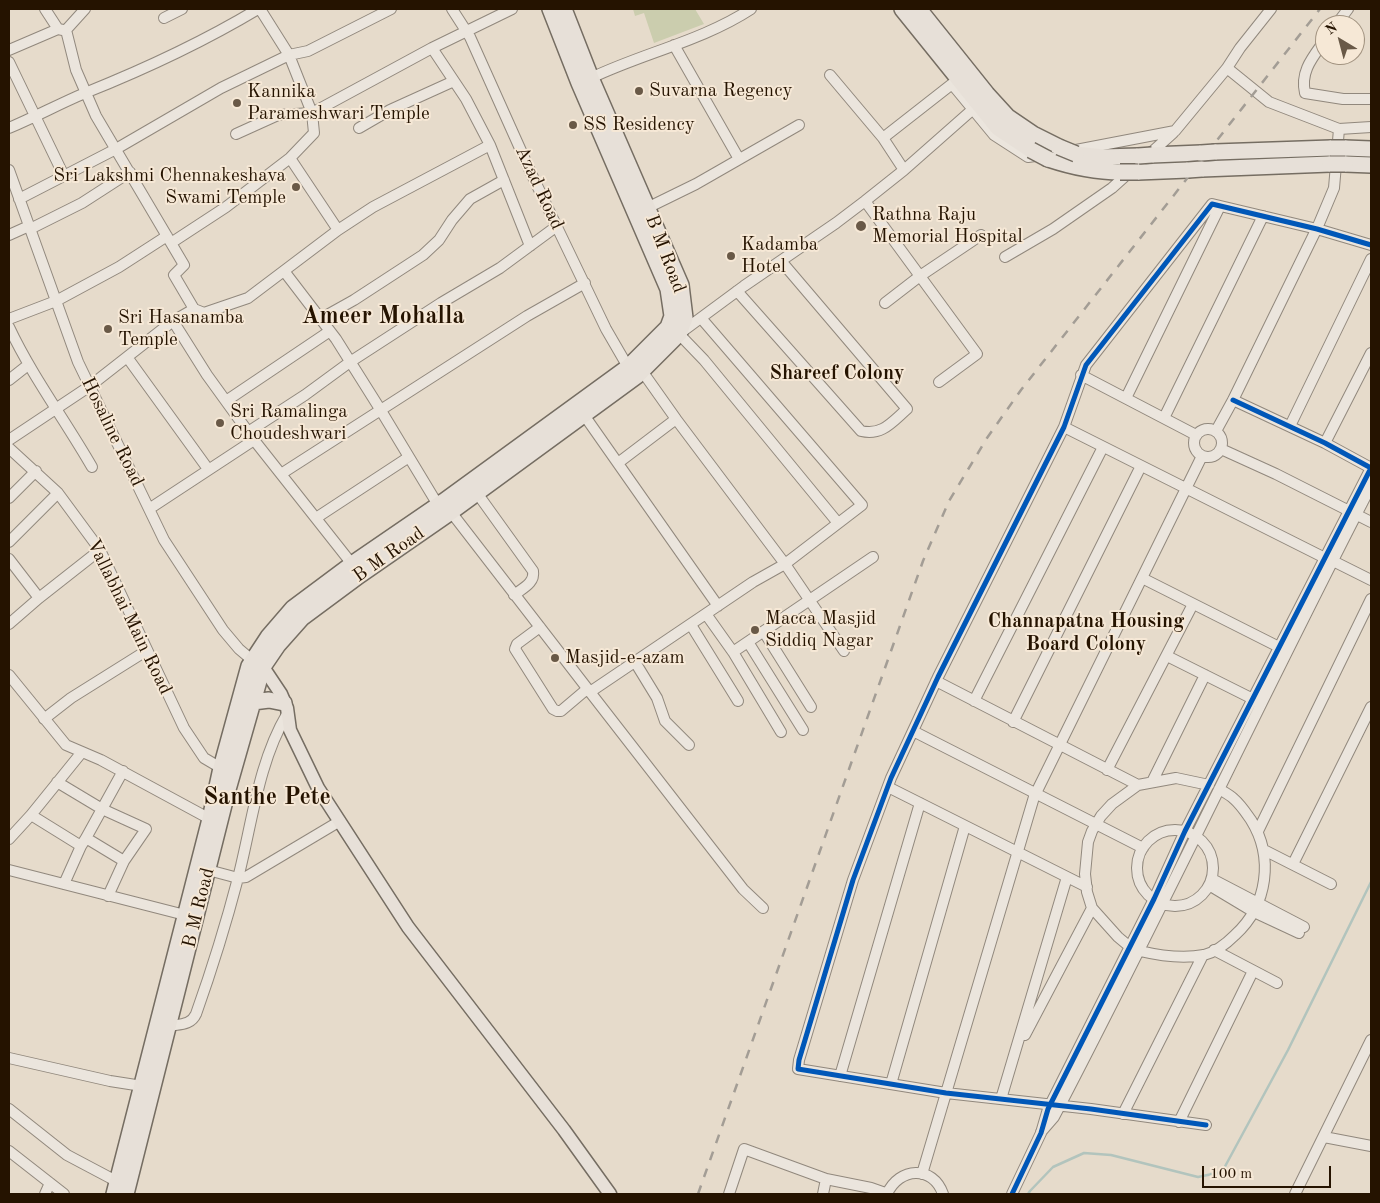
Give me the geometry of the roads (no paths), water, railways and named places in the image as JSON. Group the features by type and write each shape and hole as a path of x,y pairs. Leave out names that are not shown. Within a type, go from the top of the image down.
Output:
{"highway":[{"name":"B M Road","path":"116,1188 210,819 221,768 249,666 258,664 302,618 356,570 445,508 635,369 679,334 685,318 681,286 665,265 579,83 550,9"},
{"name":"B M Road","path":"564,9 591,78 647,208 665,265 672,316 668,327 635,369"},
{"path":"902,9 998,128 1031,150 1048,159 1071,167 1100,172 1138,172 1338,164 1371,165"},
{"path":"919,9 1008,117 1033,134 1076,154 1103,157 1338,148 1371,149"},
{"name":"B M Road","path":"445,508 477,493 584,415 637,376 635,369"},
{"name":"B M Road","path":"126,1194 227,793 253,702 258,664"},
{"path":"253,702 269,700 286,708"}],"main road":[{"path":"258,664 281,694 290,730 318,788 408,927 610,1194"}],"street":[{"path":"44,9 62,30 76,70 96,116 184,265 174,275 194,309 204,313 248,298 338,230 373,207 490,144"},
{"path":"9,50 62,30 85,9"},
{"path":"164,18 182,9"},
{"path":"9,128 189,47 259,9 289,55 312,112 314,133 290,158 226,207 56,301 9,320"},
{"path":"19,199 116,148 221,88 289,55 308,51 390,9"},
{"name":"Azad Road","path":"452,9 470,37 606,329 785,564 844,651"},
{"path":"236,134 278,115 312,112 432,48 512,9"},
{"path":"591,78 736,19 751,9"},
{"path":"1006,257 1053,229 1112,188 1175,131 1227,68 1240,48 1271,9"},
{"path":"674,45 739,159"},
{"path":"432,48 466,99 490,144 530,246"},
{"path":"1315,56 1307,68 1303,82 1305,93 1343,99 1371,99"},
{"path":"9,62 64,176"},
{"path":"1227,68 1269,102 1339,129 1371,127"},
{"path":"830,75 883,138 904,170"},
{"path":"359,128 390,110 454,81"},
{"path":"883,138 952,84 994,135 1028,158 1175,131"},
{"path":"838,522 704,360 679,334 864,201 904,170 972,110"},
{"path":"647,208 696,184 799,125"},
{"path":"1216,430 1233,400 1317,229 1334,188 1339,129"},
{"path":"290,158 338,230"},
{"name":"Hosaline Road","path":"9,170 78,362 164,540 223,630 239,649 258,664"},
{"path":"9,235 30,228 82,203 130,172"},
{"path":"320,319 354,300 423,255 439,240 452,220 470,199 504,180"},
{"path":"864,201 977,354 940,382"},
{"path":"1206,1125 946,1093 798,1069 798,1060 853,880 888,787 936,681 1064,427 1086,365 1212,204 1371,244"},
{"path":"1126,398 1220,206"},
{"path":"1164,418 1263,216"},
{"path":"149,509 208,469 350,362 433,308 500,268 557,226"},
{"path":"885,303 920,276 981,235"},
{"path":"1290,426 1371,259"},
{"path":"737,291 861,431 876,433 884,428 908,410 781,261"},
{"path":"284,271 330,332 409,457 445,508 540,627 743,889 763,908"},
{"path":"281,474 527,316 585,284"},
{"path":"9,440 90,386 174,321 194,309"},
{"path":"540,627 517,644 515,650 553,709 557,711 753,582 785,564 862,505 701,318"},
{"path":"174,321 207,375 251,436 356,570"},
{"path":"9,327 28,365 57,408 92,467"},
{"path":"226,401 330,332"},
{"path":"1326,443 1371,353"},
{"path":"127,357 208,469"},
{"path":"9,380 28,365"},
{"path":"1081,375 1196,435"},
{"path":"1012,1194 1041,1133 1054,1117 1055,1105 1130,946 1196,836 1214,787 1353,513 1371,468 1326,443 1233,400"},
{"path":"584,415 718,606"},
{"path":"618,463 676,419"},
{"path":"1064,427 1187,490 1371,580"},
{"path":"1207,428 1216,430 1221,437 1221,449 1215,455 1202,456 1194,447 1193,443 1196,435 1207,428"},
{"path":"974,701 1103,447"},
{"name":"Vallabhai Main Road","path":"9,448 58,494 100,550 146,651 184,728 204,758 221,768"},
{"path":"1221,449 1276,474 1371,522"},
{"path":"922,1174 1034,796 1187,490 1202,456"},
{"path":"316,518 409,457"},
{"path":"1013,722 1141,466"},
{"path":"9,498 36,472"},
{"path":"1353,513 1371,486"},
{"path":"477,493 533,570 534,576 531,582 514,595"},
{"path":"9,542 58,494"},
{"path":"9,624 100,550"},
{"path":"733,652 873,557"},
{"path":"9,559 39,598"},
{"path":"1257,701 1280,647 1329,559"},
{"path":"1142,578 1280,647"},
{"path":"1258,831 1371,600"},
{"path":"1108,770 1193,604"},
{"path":"706,614 733,652 781,732"},
{"path":"691,624 738,701"},
{"path":"764,632 811,707"},
{"path":"748,642 803,730"},
{"path":"44,719 71,698 146,651"},
{"path":"1166,656 1257,701"},
{"path":"634,662 657,698 663,718 689,745"},
{"path":"9,675 66,745 123,772 210,819"},
{"path":"1152,782 1205,675"},
{"path":"936,681 1138,785"},
{"path":"1293,864 1371,707"},
{"path":"169,1026 188,1024 195,1016 220,944 266,763 286,708"},
{"path":"912,734 1142,851"},
{"path":"9,840 82,752"},
{"path":"64,884 83,842 123,772"},
{"path":"1130,946 1113,932 1092,908 1087,887 1085,859 1088,842 1094,828 1101,816 1112,804 1138,785 1176,778 1214,787 1236,800 1258,831 1264,850 1265,874 1262,893 1242,928 1225,944 1214,950 1203,955 1173,957 1159,956 1140,951"},
{"path":"57,782 102,809 146,829 124,861 108,896"},
{"path":"888,787 1087,887"},
{"path":"1055,1105 1140,951 1185,831 1214,787"},
{"path":"840,1076 920,803"},
{"path":"31,815 124,861"},
{"path":"208,870 238,878 246,877 340,821"},
{"path":"891,1084 965,826"},
{"path":"1176,830 1185,831 1196,836 1205,844 1211,855 1213,867 1210,883 1194,901 1184,905 1173,906 1158,902 1147,894 1139,879 1138,862 1142,851 1149,841 1157,835 1176,830"},
{"path":"1264,850 1331,884"},
{"path":"9,873 64,884 185,915"},
{"path":"1002,1099 1067,877"},
{"path":"1210,883 1255,908 1301,930"},
{"path":"1014,1055 1092,908"},
{"path":"1214,950 1277,983"},
{"path":"1123,1114 1203,955"},
{"path":"1179,1122 1253,971"},
{"path":"1295,1194 1371,1040"},
{"path":"9,1058 110,1081 142,1086"},
{"path":"9,1109 68,1155 116,1188"},
{"path":"1324,1137 1371,1146"},
{"path":"729,1194 744,1149 826,1179 888,1194 891,1186 897,1179 913,1173 922,1174 936,1182 943,1194"},
{"path":"10,1154 64,1194"},
{"path":"823,1194 826,1179"},
{"path":"45,1194 50,1183"}],"waterway":[{"path":"1028,1194 1053,1167 1084,1153 1111,1155 1198,1177 1222,1172 1288,1050 1371,882"}],"railway":[{"path":"698,1194 923,561 949,501 987,438 1021,390 1320,9"}],"place":[{"name":"Suvarna Regency","path":"639,91"},
{"name":"Kannika Parameshwari Temple","path":"237,103"},
{"name":"SS Residency","path":"573,125"},
{"name":"Sri Lakshmi Chennakeshava Swami Temple","path":"296,187"},
{"name":"Rathna Raju Memorial Hospital","path":"861,226"},
{"name":"Kadamba Hotel","path":"731,256"},
{"name":"Sri Hasanamba Temple","path":"108,329"},
{"name":"Sri Ramalinga Choudeshwari","path":"220,423"},
{"name":"Macca Masjid Siddiq Nagar","path":"755,630"},
{"name":"Masjid-e-azam","path":"555,658"}],"district":[{"name":"Ameer Mohalla","path":"383,317"},
{"name":"Shareef Colony","path":"837,374"},
{"name":"Channapatna Housing Board Colony","path":"1086,634"},
{"name":"Santhe Pete","path":"267,798"}]}
